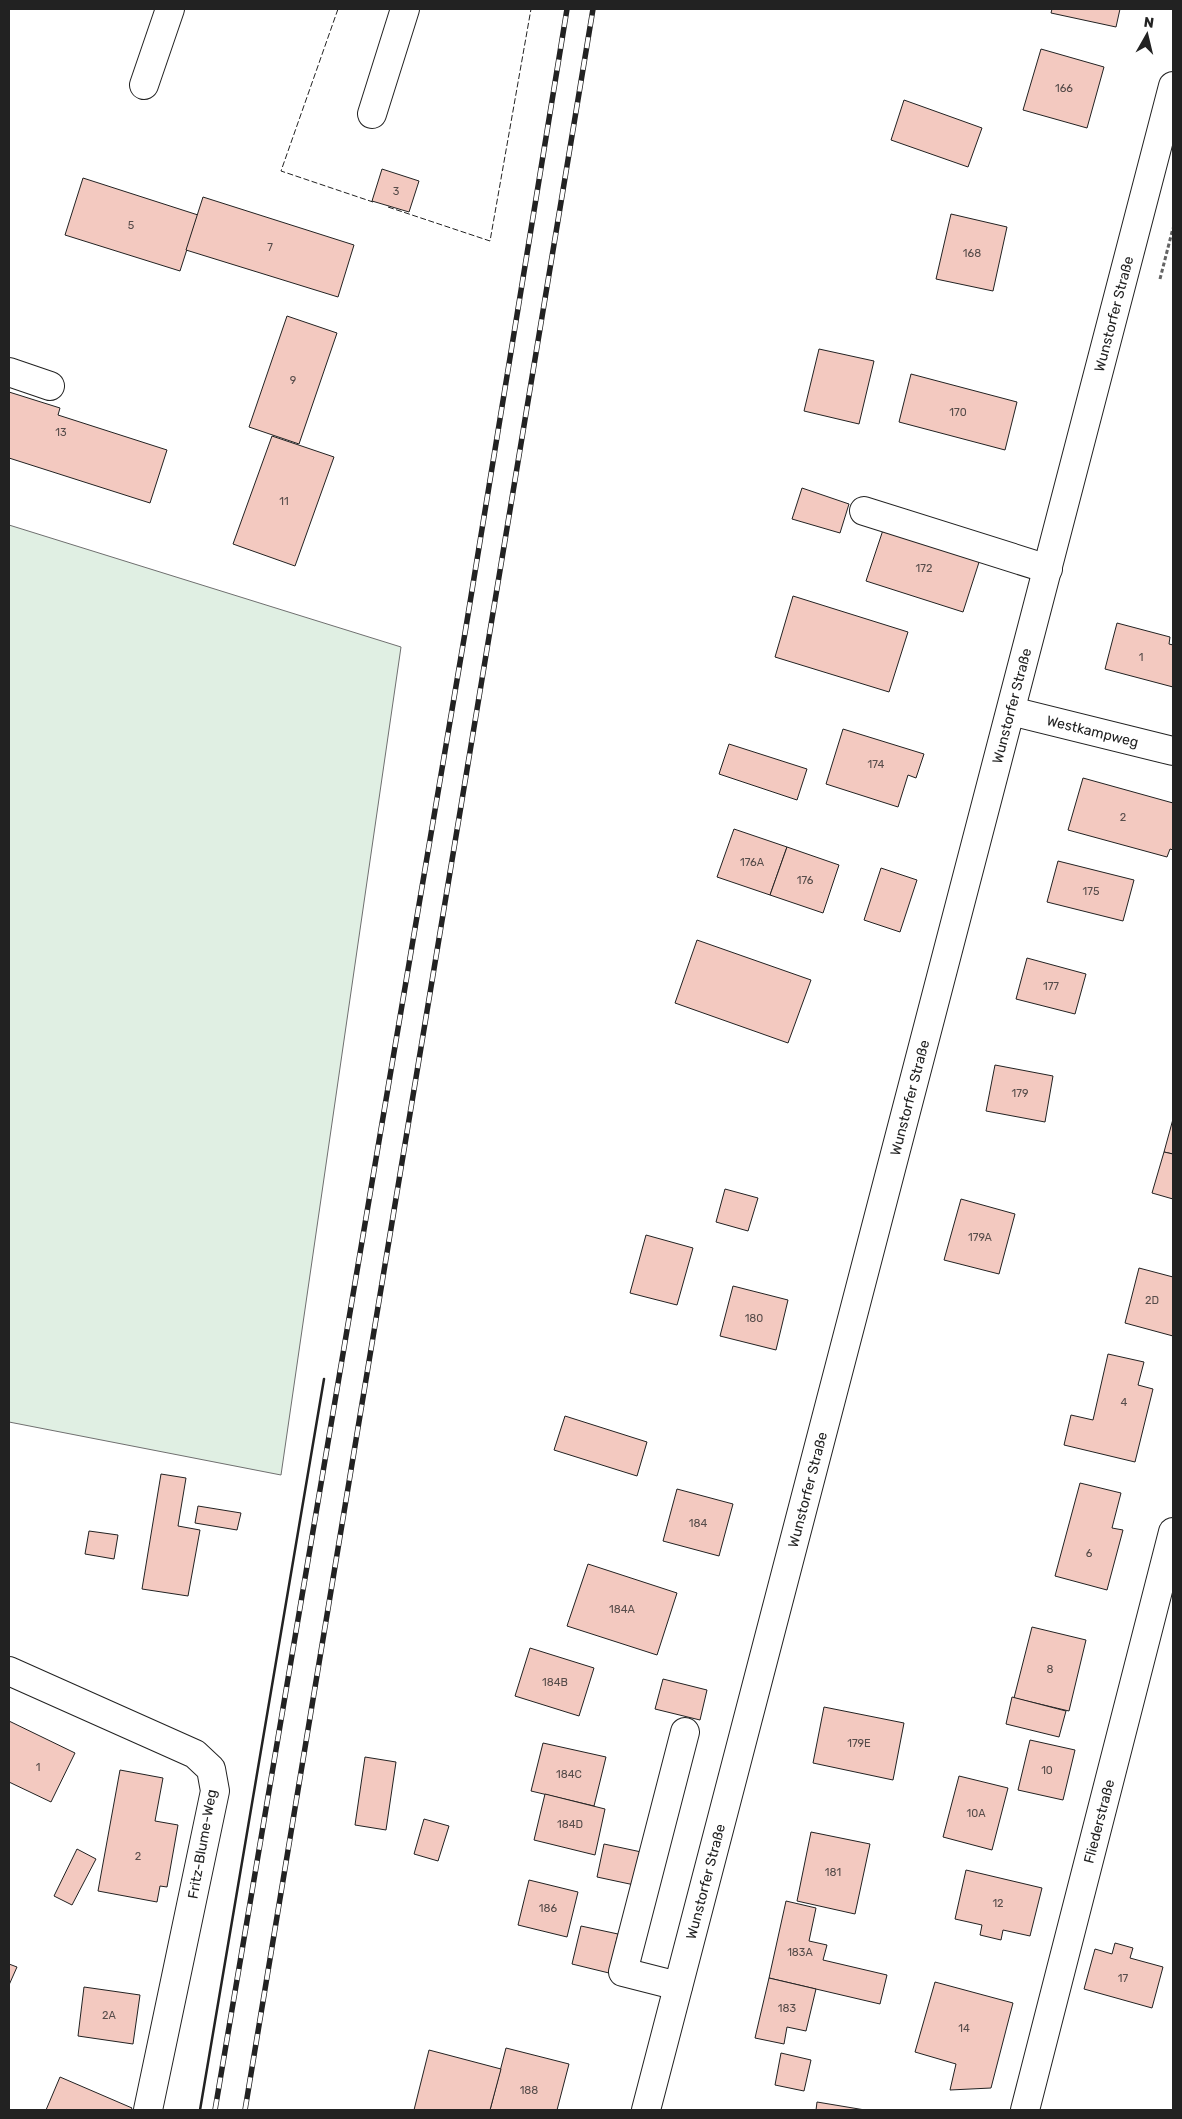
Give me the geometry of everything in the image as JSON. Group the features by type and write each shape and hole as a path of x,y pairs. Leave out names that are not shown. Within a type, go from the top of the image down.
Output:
{"street":[{"path":"144,85 170,9"},
{"path":"372,114 405,9"},
{"name":"Wunstorfer Straße","path":"646,2110 1173,86"},
{"path":"9,372 50,386"},
{"path":"864,511 1048,569"},
{"name":"Westkampweg","path":"1011,711 1173,751"},
{"name":"Fliederstraße","path":"1025,2110 1173,1532"},
{"name":"Fritz-Blume-Weg","path":"9,1671 195,1754 211,1769 214,1791 148,2110"},
{"path":"678,1986 623,1972 685,1732"}],"green space":[{"path":"9,525 401,647 281,1475 9,1422"}],"building":[{"path":"1052,9 1120,9 1116,27 1051,13"},
{"path":"1041,49 1104,67 1087,128 1023,110"},
{"path":"904,100 982,128 968,167 891,140"},
{"path":"382,169 419,181 409,212 372,201"},
{"path":"83,178 198,215 180,271 65,235"},
{"path":"203,197 354,245 338,297 186,250"},
{"path":"951,214 1007,227 993,291 936,279"},
{"path":"287,316 337,333 299,444 249,427"},
{"path":"819,349 874,361 859,424 804,411"},
{"path":"911,374 1017,402 1005,450 899,422"},
{"path":"9,392 60,408 58,415 167,450 150,503 9,458"},
{"path":"272,436 334,457 295,566 233,544"},
{"path":"802,488 849,504 840,533 792,519"},
{"path":"885,524 981,556 963,612 866,581"},
{"path":"793,596 908,632 889,692 775,657"},
{"path":"1117,623 1170,637 1169,644 1173,645 1173,687 1105,669"},
{"path":"843,729 924,754 916,778 908,775 898,807 826,784"},
{"path":"729,744 807,769 797,800 719,774"},
{"path":"1083,778 1173,803 1173,850 1170,849 1167,857 1068,830"},
{"path":"734,829 787,847 770,895 717,877"},
{"path":"787,847 839,865 823,913 770,895"},
{"path":"1058,861 1134,880 1123,921 1047,902"},
{"path":"881,868 917,880 900,932 864,920"},
{"path":"697,940 811,980 788,1043 675,1003"},
{"path":"1027,958 1086,974 1075,1014 1016,999"},
{"path":"995,1065 1053,1076 1045,1122 986,1111"},
{"path":"1173,1119 1173,1154 1164,1152"},
{"path":"1164,1152 1173,1154 1173,1199 1152,1193"},
{"path":"725,1189 758,1198 748,1231 716,1222"},
{"path":"961,1199 1015,1214 999,1274 944,1260"},
{"path":"646,1235 693,1248 677,1305 630,1293"},
{"path":"1139,1268 1173,1277 1173,1336 1125,1323"},
{"path":"733,1286 788,1300 776,1350 720,1336"},
{"path":"1108,1354 1144,1362 1138,1385 1153,1389 1135,1462 1064,1445 1071,1415 1093,1420"},
{"path":"565,1416 647,1442 637,1476 554,1450"},
{"path":"161,1474 186,1478 178,1526 200,1530 188,1596 142,1589"},
{"path":"1080,1483 1121,1493 1112,1528 1123,1530 1107,1590 1055,1576"},
{"path":"677,1489 733,1504 719,1556 663,1541"},
{"path":"198,1506 241,1513 237,1530 195,1523"},
{"path":"89,1531 118,1535 114,1559 85,1554"},
{"path":"588,1564 677,1593 657,1655 567,1626"},
{"path":"1032,1627 1086,1640 1069,1711 1014,1698"},
{"path":"530,1648 594,1668 579,1716 515,1696"},
{"path":"663,1679 707,1690 700,1720 655,1709"},
{"path":"1012,1697 1066,1711 1059,1737 1006,1724"},
{"path":"824,1707 904,1723 893,1780 813,1763"},
{"path":"9,1721 75,1753 51,1802 9,1782"},
{"path":"1030,1740 1075,1750 1063,1800 1018,1790"},
{"path":"543,1743 606,1757 594,1806 531,1791"},
{"path":"365,1757 396,1762 386,1830 355,1825"},
{"path":"120,1770 163,1778 155,1821 178,1825 167,1887 160,1886 157,1902 98,1891"},
{"path":"959,1776 1008,1788 992,1850 943,1837"},
{"path":"545,1794 605,1809 595,1855 534,1840"},
{"path":"424,1819 449,1826 438,1861 414,1854"},
{"path":"811,1832 870,1844 855,1914 797,1901"},
{"path":"604,1844 646,1853 639,1886 597,1877"},
{"path":"77,1849 96,1859 72,1905 54,1896"},
{"path":"966,1870 1042,1888 1030,1936 1003,1930 1001,1940 980,1935 982,1925 955,1919"},
{"path":"529,1880 578,1892 567,1937 518,1925"},
{"path":"786,1901 816,1908 809,1941 827,1945 823,1960 887,1975 880,2004 769,1978"},
{"path":"581,1926 618,1934 609,1973 572,1964"},
{"path":"1115,1943 1133,1948 1130,1958 1163,1967 1152,2008 1084,1989 1095,1949 1112,1954"},
{"path":"9,1964 17,1967 9,1985"},
{"path":"769,1978 816,1989 806,2031 787,2027 784,2044 755,2038"},
{"path":"935,1982 1013,2003 991,2088 950,2090 956,2064 915,2052"},
{"path":"84,1987 140,1995 133,2044 78,2036"},
{"path":"506,2048 569,2064 557,2110 490,2110"},
{"path":"429,2050 501,2069 490,2110 414,2110"},
{"path":"781,2053 811,2060 804,2091 775,2085"},
{"path":"60,2077 132,2108 131,2110 46,2110"},
{"path":"817,2102 865,2110 816,2110"}],"railway":[{"path":"215,2110 466,627 567,9"},
{"path":"245,2110 593,9"}],"fence":[{"path":"338,9 281,171 373,202"},
{"path":"388,207 490,241 531,9"}],"wall":[{"path":"200,2110 324,1379"}]}
